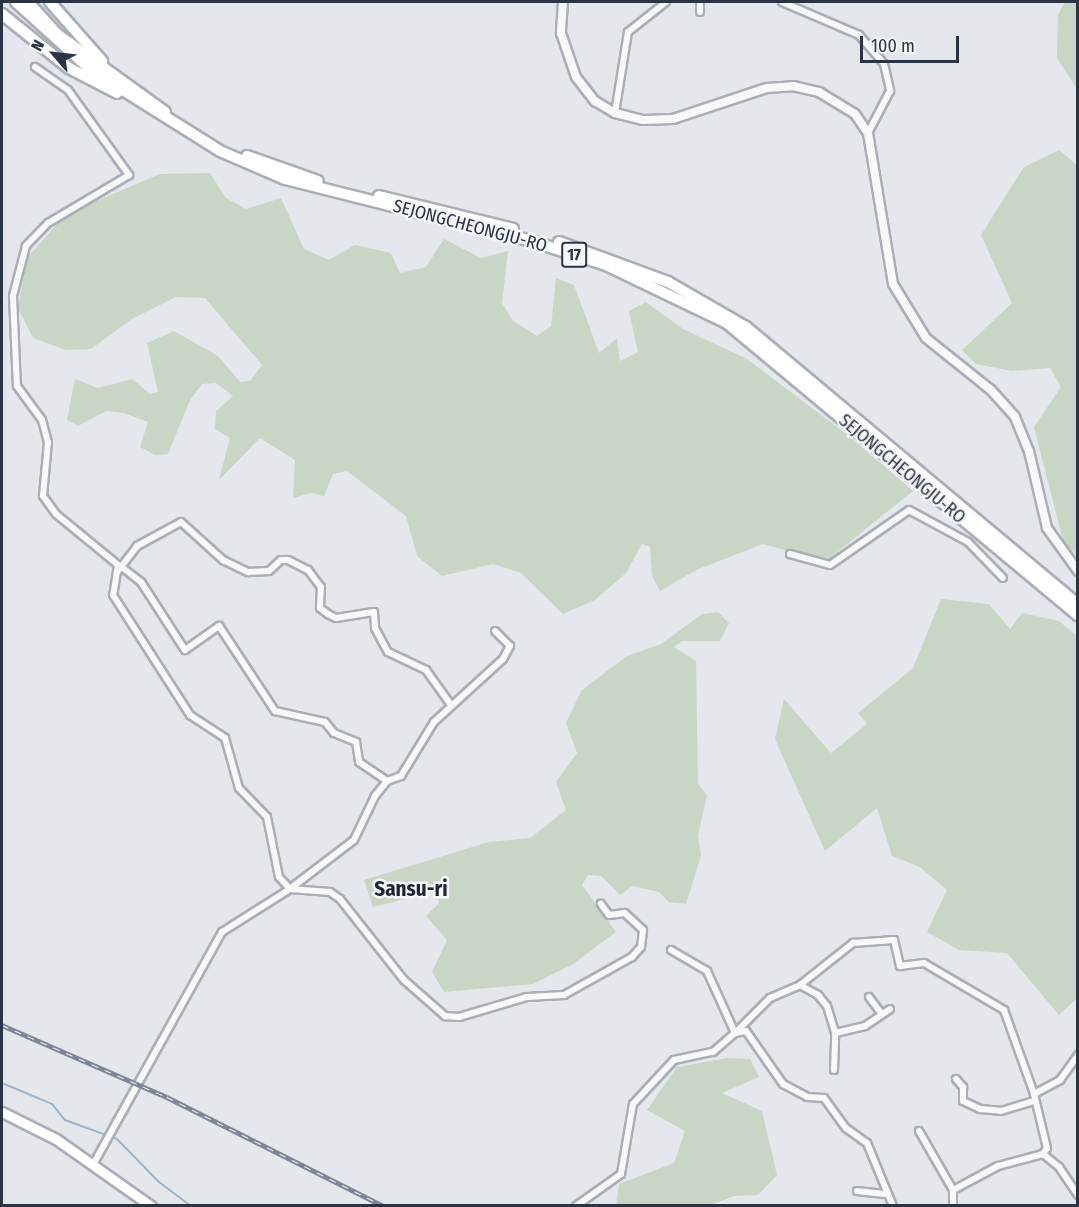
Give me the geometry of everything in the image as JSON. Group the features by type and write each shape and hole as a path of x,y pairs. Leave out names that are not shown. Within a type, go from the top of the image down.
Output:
{"highway":[{"name":"SEJONGCHEONGJU-RO","path":"16,2 40,27 132,99 220,152 285,179 531,241 606,265 727,323 1077,615"},
{"name":"SEJONGCHEONGJU-RO","path":"28,2 57,34 162,110 233,151 314,180 616,260 718,309 788,360 1077,605"},
{"path":"50,2 111,73"},
{"path":"2,14 69,68 132,99"}],"main road":[{"path":"2,1112 56,1139 151,1206"}],"street":[{"path":"563,2 561,33 576,77 595,101 615,113 643,120 673,119 767,87 793,86 836,101 855,114 868,133 893,284 926,339 991,390 1015,417 1029,451 1047,528 1077,571"},
{"path":"615,113 628,32 666,2"},
{"path":"700,2 700,12"},
{"path":"782,2 859,35 884,64 890,91 868,133"},
{"path":"35,67 68,90 129,176 48,223 26,246 13,296 17,386 42,420 48,442 43,496 56,514 118,565 120,570 141,582 184,650 219,626 275,711 325,722 333,733 356,742 358,762 387,781"},
{"path":"790,554 831,565 909,510 968,543 1003,578"},
{"path":"451,705 426,670 388,652 375,628 374,612 336,618 328,614 320,608 321,587 308,570 288,560 281,560 268,571 248,572 208,549 181,522 137,546 120,570 113,595 190,715 225,738 239,788 267,817 279,876 290,889 330,892 340,899 404,980 444,1016 459,1017 527,997 564,995 632,957 641,947 642,930 631,916 609,915 601,904"},
{"path":"93,1165 222,932 290,889 354,840 368,806 387,781 401,776 451,705 503,659 510,646 495,631"},
{"path":"576,1206 621,1174 633,1104 674,1060 713,1052 770,998 800,985 853,943 894,940 900,966 924,963 1004,1010 1034,1097 1047,1148 1043,1154 998,1166 953,1190"},
{"path":"671,950 707,971 735,1033"},
{"path":"800,985 818,995 826,1006 835,1033 834,1070"},
{"path":"869,997 881,1013"},
{"path":"835,1033 865,1026 890,1009"},
{"path":"735,1033 746,1031 783,1084 830,1103 846,1128 867,1143 893,1206"},
{"path":"956,1079 963,1087 963,1101 980,1109 1001,1111 1034,1097 1060,1080 1077,1055"},
{"path":"919,1131 953,1190 952,1206"},
{"path":"1043,1154 1059,1167 1077,1195"},
{"path":"857,1191 887,1194"}],"green space":[{"path":"1065,2 1077,2 1077,89 1057,58 1058,15"},
{"path":"1059,150 1078,166 1077,555 1063,541 1034,427 1061,387 1050,368 1012,371 976,364 962,350 1012,303 981,235 1024,167"},
{"path":"210,173 226,198 246,209 281,198 304,249 329,260 355,245 391,253 400,273 426,267 444,239 481,258 508,251 502,303 513,321 537,336 551,326 556,278 574,285 599,353 617,338 620,361 638,352 629,311 646,302 683,329 747,359 849,436 913,491 826,561 763,544 696,570 660,591 652,576 650,547 642,544 626,573 595,600 563,614 521,573 493,564 442,576 417,556 406,516 347,471 333,474 324,496 311,493 293,498 295,460 260,438 219,480 230,438 215,429 216,411 233,396 216,383 202,384 190,400 168,454 155,455 140,447 148,422 124,413 106,411 78,426 67,420 75,379 98,388 132,379 150,394 158,392 147,343 174,331 218,356 240,382 250,381 262,365 205,298 176,297 130,320 91,349 66,350 33,338 18,308 27,258 66,214 160,174"},
{"path":"941,599 989,604 1010,629 1022,613 1059,621 1077,636 1077,998 1059,1015 1007,953 959,950 927,932 947,890 920,867 892,856 877,808 825,851 775,739 784,699 831,753 867,724 858,713 913,668"},
{"path":"718,612 729,623 720,641 682,641 674,647 696,661 698,784 707,795 698,836 701,856 686,904 669,902 659,892 632,886 620,895 601,876 588,875 582,885 616,932 573,964 533,984 444,992 432,972 447,940 426,916 439,903 436,891 373,907 364,880 489,842 530,838 566,810 556,782 577,753 566,723 581,691 627,656 661,644 702,614"},
{"path":"727,1058 750,1059 759,1077 722,1093 762,1111 777,1175 758,1195 734,1196 711,1205 616,1205 619,1184 674,1163 685,1131 647,1110 677,1067"}],"waterway":[{"path":"2,1083 52,1104 65,1120 117,1139 159,1182 191,1206"}],"railway":[{"path":"2,1025 167,1097 384,1206"}],"district":[{"name":"Sansu-ri","path":"411,889"}]}
